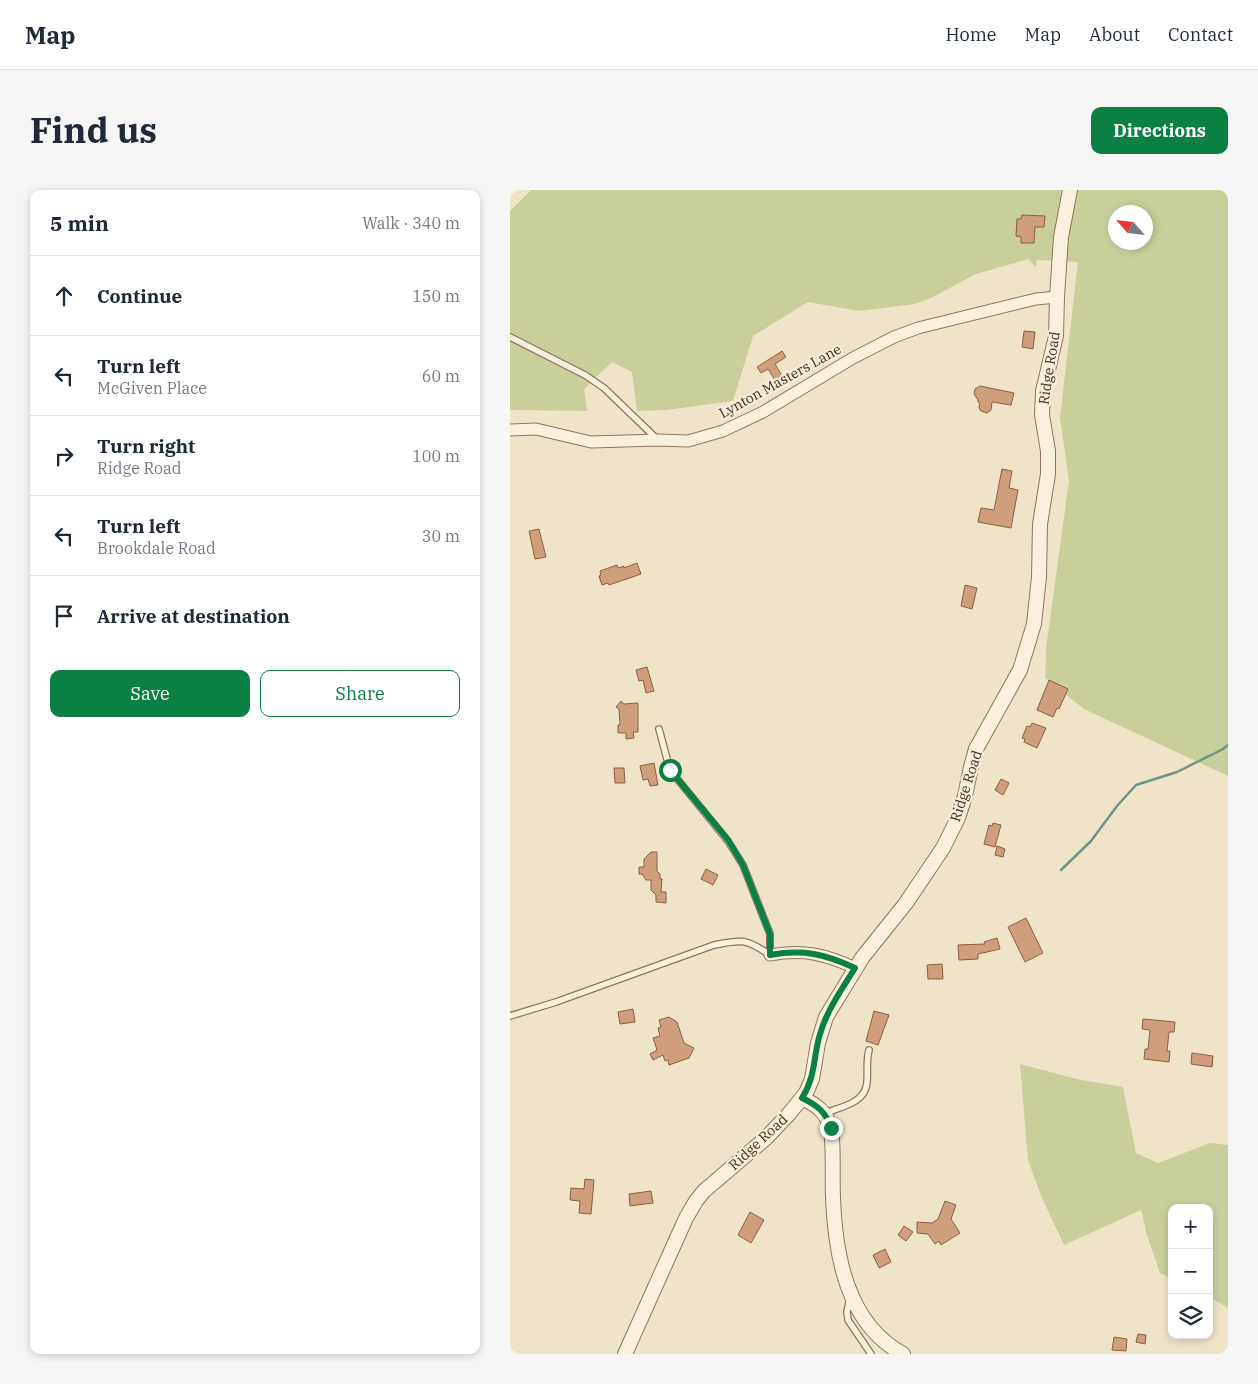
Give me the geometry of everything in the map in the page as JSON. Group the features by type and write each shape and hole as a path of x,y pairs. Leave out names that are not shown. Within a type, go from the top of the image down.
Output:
{"street":[{"name":"Ridge Road","path":"625,1354 683,1224 696,1201 704,1191 766,1138 802,1098 812,1079 822,1026 855,968 906,903 943,848 958,818 976,750 1020,670 1034,624 1039,577 1040,524 1048,474 1048,451 1042,416 1043,391 1056,336 1062,237 1070,190"},
{"name":"Lynton Masters Lane","path":"510,430 536,430 591,442 688,441 723,431 763,412 875,345 918,328 1036,299 1057,297"},
{"path":"770,955 789,951 814,953 855,968"},
{"path":"802,1098 815,1104 825,1113 832,1134 836,1233 843,1273 851,1295 874,1332 888,1345 904,1354"}],"lane":[{"path":"510,336 585,375 604,388 658,440"},
{"path":"659,729 670,770 728,840 743,865 770,934 770,955"},
{"path":"510,1016 556,1002 714,945 734,941 752,943 770,955"},
{"path":"825,1113 852,1104 860,1099 867,1084 867,1058 869,1050"},
{"path":"851,1295 847,1312 848,1320 870,1354"}],"green space":[{"path":"531,190 1228,190 1228,776 1084,709 1045,678 1046,648 1069,481 1060,418 1078,262 1037,260 1036,267 1028,259 976,274 931,298 915,304 859,311 808,302 753,336 733,401 666,410 637,411 632,372 612,362 584,389 587,411 510,410 510,211"},
{"path":"1020,1064 1081,1080 1123,1087 1136,1153 1158,1163 1210,1143 1228,1145 1228,1308 1213,1299 1213,1204 1168,1204 1168,1277 1160,1273 1141,1210 1064,1245 1042,1198 1028,1160"}],"building":[{"path":"1022,215 1045,216 1044,227 1035,227 1034,243 1021,243 1021,237 1016,236 1017,219 1021,219"},
{"path":"1024,331 1035,332 1033,349 1022,347"},
{"path":"782,351 786,357 775,364 782,376 775,380 768,369 761,373 757,367"},
{"path":"980,386 1014,393 1011,405 992,402 991,410 987,413 981,411 979,408 980,403 974,394 975,389"},
{"path":"1002,469 1012,471 1009,488 1018,490 1011,528 978,522 981,508 994,510"},
{"path":"539,529 546,557 535,559 529,531"},
{"path":"637,563 641,574 609,585 608,583 602,585 599,576 601,575 600,571 617,565 618,568 624,566 624,568"},
{"path":"965,585 977,588 972,609 961,606"},
{"path":"647,667 654,691 646,693 643,680 639,681 636,670"},
{"path":"1049,680 1068,689 1059,709 1057,708 1053,717 1037,710"},
{"path":"621,701 624,704 638,703 638,732 633,732 634,738 626,739 626,733 618,733 618,725 620,725 619,709 616,707"},
{"path":"1032,723 1046,728 1037,748 1024,742 1025,739 1022,738 1027,726 1030,727"},
{"path":"654,763 658,785 650,786 648,779 643,780 640,766"},
{"path":"614,768 624,768 625,783 615,783"},
{"path":"1001,779 1009,783 1003,795 995,790"},
{"path":"993,823 1001,825 995,847 984,844 989,825 992,826"},
{"path":"997,846 1005,849 1003,857 995,855"},
{"path":"651,852 657,852 657,871 660,874 660,879 662,879 661,892 666,892 666,903 656,902 656,895 651,890 651,880 646,880 642,874 639,874 639,867 644,867 644,859"},
{"path":"706,869 718,875 713,885 701,879"},
{"path":"1026,918 1043,953 1025,962 1008,927"},
{"path":"997,938 1000,949 978,954 978,959 959,960 958,945 985,944 984,942"},
{"path":"942,964 943,979 928,979 927,965"},
{"path":"633,1009 635,1022 620,1024 618,1012"},
{"path":"874,1011 889,1015 878,1045 866,1041"},
{"path":"669,1017 677,1022 684,1043 694,1048 689,1058 669,1065 668,1060 665,1061 663,1055 653,1060 650,1054 657,1050 653,1038 660,1036 658,1028 661,1027 659,1020"},
{"path":"1143,1019 1175,1022 1174,1032 1169,1032 1167,1051 1170,1051 1169,1062 1144,1059 1145,1049 1148,1049 1150,1030 1142,1029"},
{"path":"1192,1053 1213,1056 1212,1067 1191,1064"},
{"path":"585,1179 594,1180 591,1214 579,1213 580,1201 570,1200 571,1188 584,1189"},
{"path":"651,1191 653,1203 630,1206 629,1194"},
{"path":"945,1201 956,1205 951,1219 960,1233 941,1245 939,1241 935,1244 928,1234 917,1233 917,1222 932,1223 938,1219"},
{"path":"750,1212 764,1220 751,1243 738,1235"},
{"path":"904,1226 913,1232 906,1241 898,1235"},
{"path":"885,1249 891,1262 879,1268 873,1255"},
{"path":"1138,1334 1146,1335 1145,1344 1136,1342"},
{"path":"1114,1337 1127,1339 1126,1351 1112,1350"}],"waterway":[{"path":"1061,870 1091,841 1117,806 1136,785 1177,772 1228,745"}],"route":[{"path":"670,770 728,840 743,865 770,934 770,955 789,951 814,953 855,968 822,1026 814,1072 802,1098 815,1104 825,1113 831,1128"}]}
